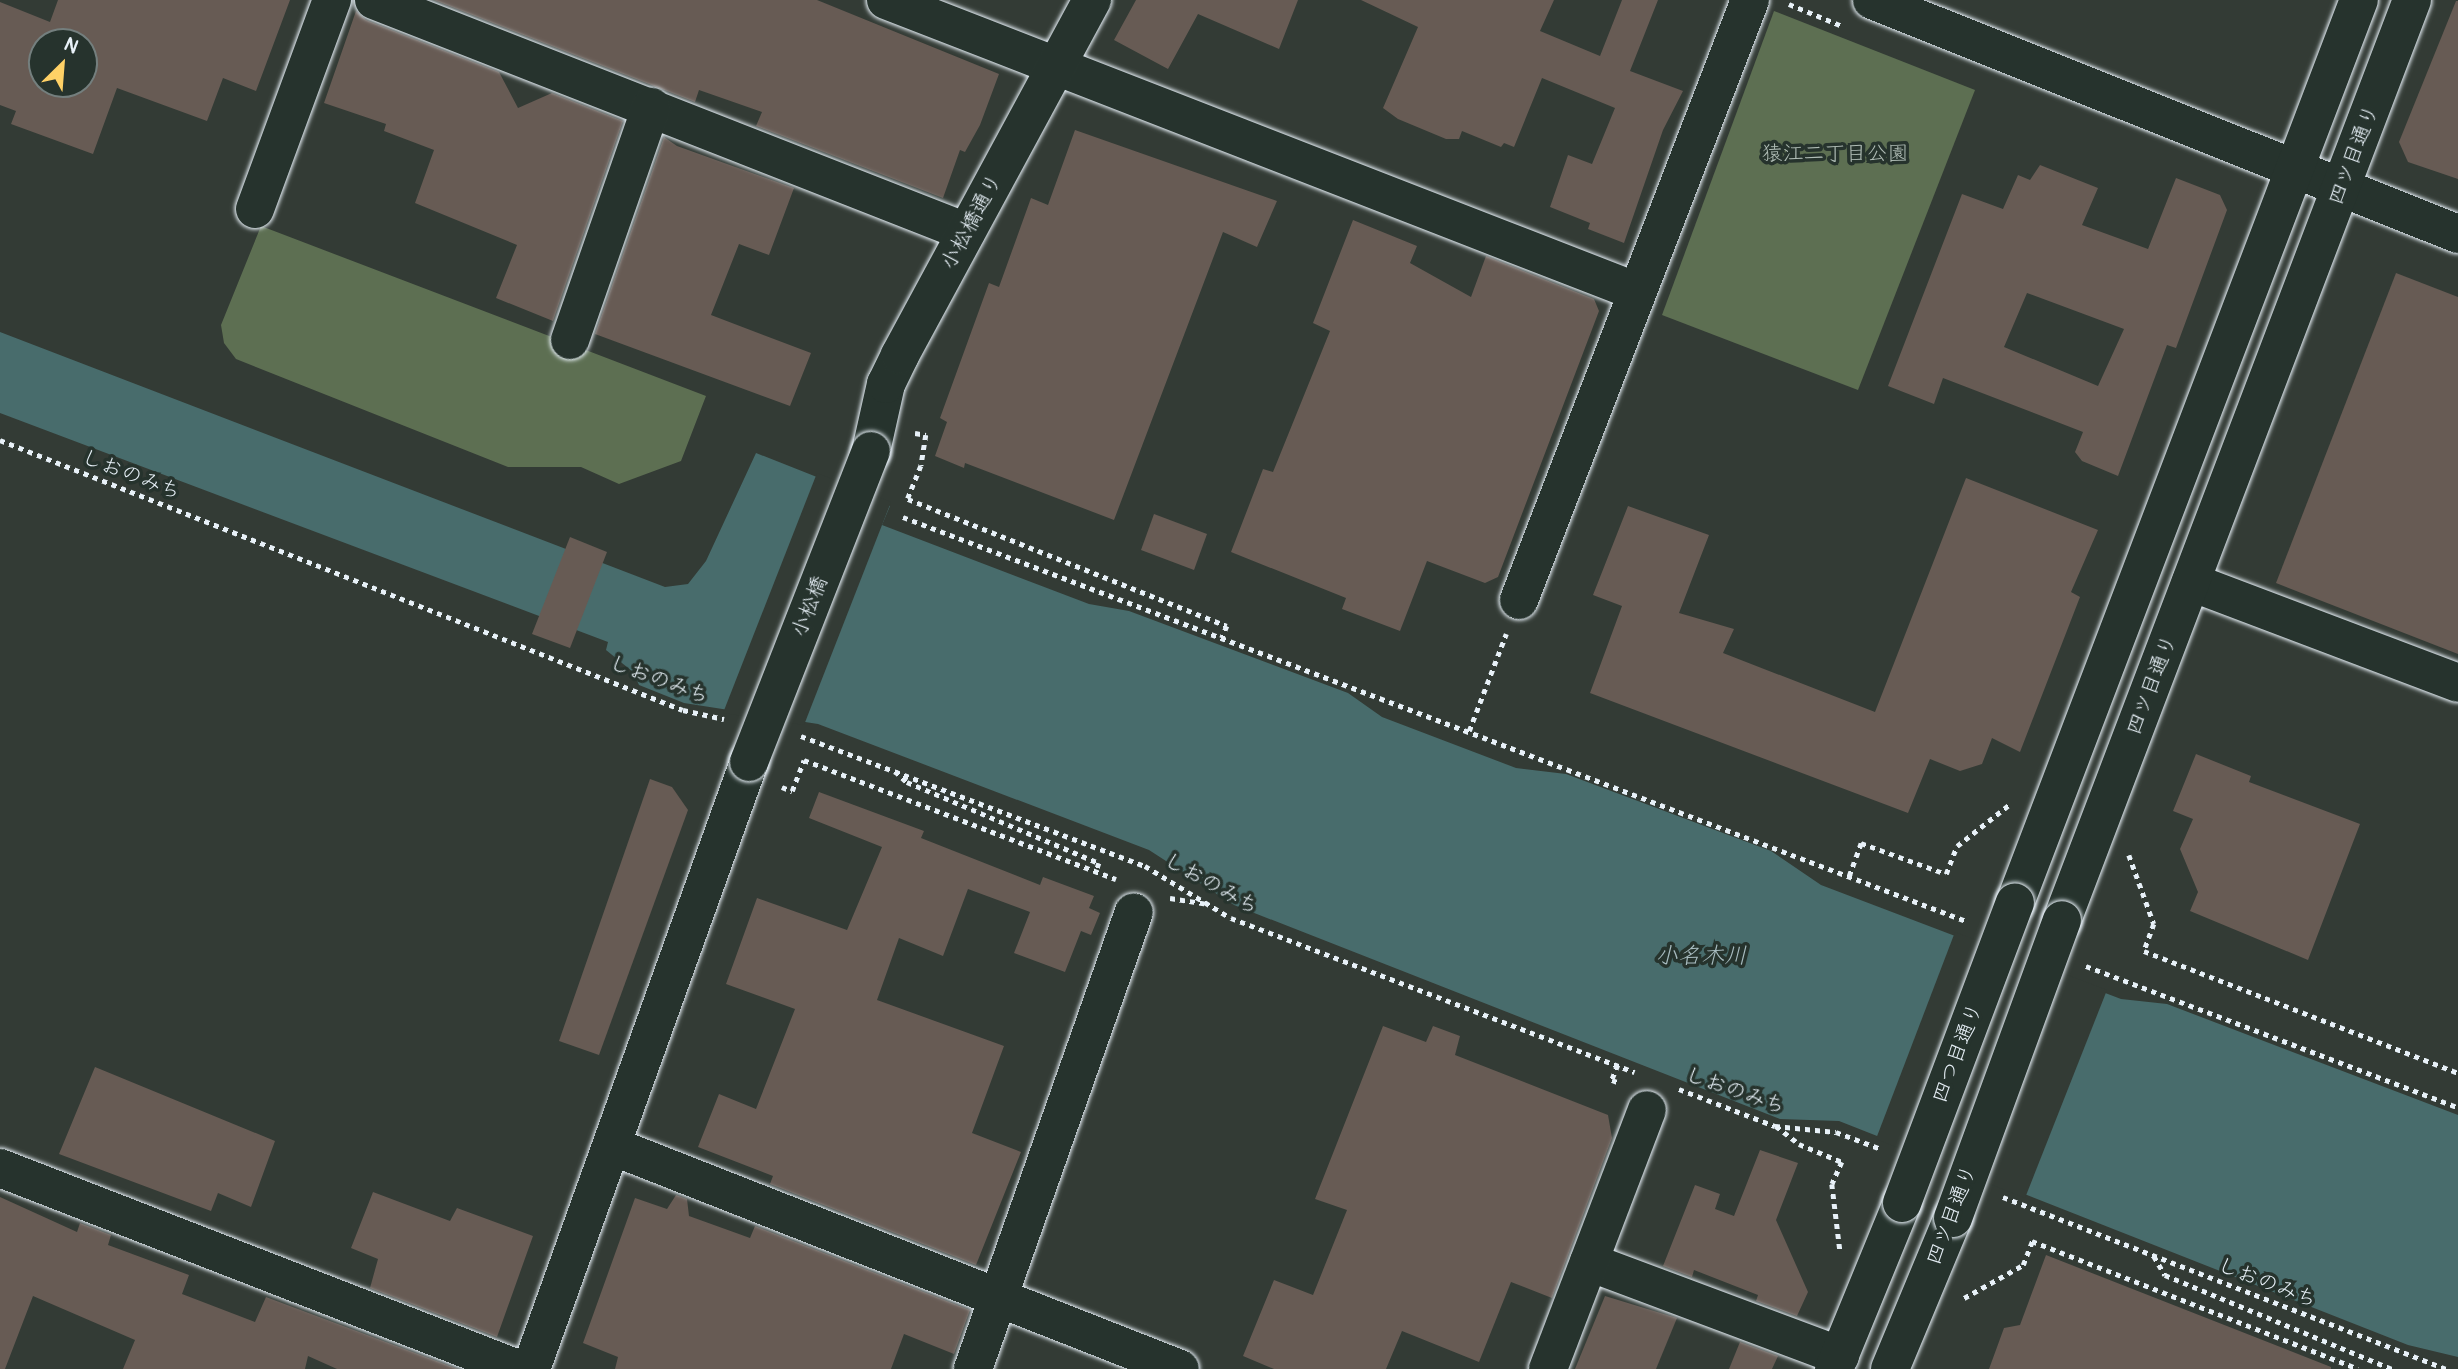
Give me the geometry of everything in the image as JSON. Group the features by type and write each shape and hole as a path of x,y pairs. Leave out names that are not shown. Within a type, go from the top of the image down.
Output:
{"street":[{"path":"256,209 332,0"},
{"path":"374,0 966,232"},
{"path":"886,0 1635,291"},
{"name":"小松橋通り","path":"886,441 886,384 1091,0"},
{"path":"1518,600 1635,291 1750,0"},
{"path":"2292,170 2359,0"},
{"name":"四ツ目通り","path":"1890,1369 1953,1218 2062,920 2412,0"},
{"path":"1864,16 2292,170 2458,234"},
{"path":"570,340 651,107"},
{"name":"四つ目通り","path":"1837,1362 1902,1203 2292,170"},
{"name":"小松橋","path":"531,1369 612,1146 760,773 886,441"},
{"path":"2191,582 2284,621 2458,683"},
{"path":"973,1369 1138,897"},
{"path":"1548,1369 1654,1090"},
{"path":"612,1146 998,1300 1180,1369"},
{"path":"0,1168 518,1369"},
{"path":"1589,1262 1837,1362"}],"path":[{"path":"1779,0 1864,16"},
{"path":"886,441 926,435 921,467 908,499 1227,626 1222,638"},
{"name":"しおのみち","path":"0,440 683,709 736,721"},
{"path":"903,517 1979,925"},
{"path":"1469,732 1500,648"},
{"name":"しおのみち","path":"790,733 890,768 1145,866 1231,918 1618,1065 1654,1090 1775,1126 1836,1132 1886,1152"},
{"path":"760,773 792,791 804,760 1096,872 1138,897 1211,905"},
{"path":"890,768 907,782 1099,863 1096,872"},
{"path":"1849,876 1861,844 1946,874 1957,846 2015,800 2010,813"},
{"path":"2128,853 2154,924 2144,951 2458,1073"},
{"path":"2082,965 2458,1107"},
{"path":"1612,1080 1618,1065"},
{"path":"1775,1126 1799,1144 1842,1162 1832,1184 1840,1258"},
{"name":"しおのみち","path":"2001,1196 2446,1369"},
{"path":"1962,1299 2022,1265 2032,1241 2358,1369"},
{"path":"2154,1256 2165,1275 2392,1369"}],"green space":[{"name":"猿江二丁目公園","path":"1774,11 1975,90 1858,390 1662,315"},
{"path":"261,226 706,396 681,461 619,484 581,467 508,467 236,359 224,343 221,325"}],"water":[{"name":"小名木川","path":"0,332 665,587 688,584 706,561 756,453 890,506 882,525 1089,604 1129,611 1348,693 1382,717 1516,768 1566,774 1771,851 1821,885 2121,999 2167,1004 2458,1115 2458,1357 2408,1345 1839,1121 1780,1119 1234,905 1149,850 818,724 684,703 639,685 633,672 606,650 608,642 0,413"}],"pier":[{"path":"817,473 891,502 804,725 723,713"},
{"path":"1955,932 2107,990 2025,1198 1876,1139"}],"building":[{"path":"58,0 290,0 256,91 223,78 207,121 117,88 93,154 11,124 16,111 0,105 0,2 50,22"},
{"path":"434,0 817,0 999,74 980,125 965,152 960,150 943,198 756,126 762,112 699,90 695,102"},
{"path":"1136,0 1298,0 1279,49 1198,14 1168,69 1114,40"},
{"path":"1361,0 1554,0 1540,31 1600,56 1622,0 1658,0 1630,71 1683,91 1663,130 1624,243 1588,229 1590,223 1550,207 1568,155 1592,164 1615,108 1542,78 1514,147 1504,143 1501,147 1462,131 1459,139 1446,139 1398,119 1383,108 1418,27"},
{"path":"2456,1 2458,179 2408,162 2399,142"},
{"path":"356,11 366,20 499,72 518,108 552,93 623,121 553,321 496,298 517,245 415,203 434,150 384,131 386,124 324,103"},
{"path":"1075,130 1277,201 1257,247 1223,232 1114,520 965,463 964,468 935,456 947,422 940,418 989,283 999,287 1031,198 1048,205"},
{"path":"664,137 677,146 794,188 769,255 739,244 711,315 811,353 790,406 595,334"},
{"path":"2040,165 2098,188 2082,225 2148,249 2176,178 2220,195 2227,210 2176,348 2167,345 2118,476 2082,461 2075,452 2083,432 1943,378 1934,404 1888,386 1962,194 2003,209 2018,175 2030,180","holes":["2027,293 2124,329 2098,386 2004,347"]},
{"path":"1353,220 1417,246 1410,263 1471,297 1486,256 1594,299 1599,311 1498,577 1485,583 1427,561 1400,631 1342,609 1346,598 1231,552 1263,469 1273,472 1330,331 1313,323"},
{"path":"2396,273 2458,297 2458,654 2276,583"},
{"path":"1966,478 2098,530 2071,592 2080,597 2020,752 1992,738 1982,764 1960,771 1930,759 1908,813 1590,693 1622,606 1593,595 1628,506 1709,535 1679,613 1734,629 1723,653 1875,712"},
{"path":"1154,514 1207,534 1194,570 1141,550"},
{"path":"570,537 607,552 570,648 532,634"},
{"path":"2196,754 2251,776 2249,782 2360,824 2308,960 2190,911 2198,892 2180,849 2193,819 2173,811"},
{"path":"650,779 672,787 688,810 599,1055 559,1041"},
{"path":"819,792 924,831 921,838 1040,885 1043,877 1094,896 1089,908 1100,913 1091,935 1081,931 1065,972 1014,953 1030,912 968,889 943,956 899,938 877,1000 1004,1046 972,1133 1021,1152 976,1265 770,1184 773,1176 698,1147 719,1094 756,1109 795,1009 726,984 757,898 847,930 882,847 809,818"},
{"path":"1383,1026 1426,1042 1433,1026 1460,1036 1455,1055 1608,1115 1612,1138 1552,1298 1511,1282 1479,1362 1402,1331 1386,1369 1274,1369 1243,1356 1274,1280 1313,1295 1347,1210 1315,1199"},
{"path":"95,1067 275,1141 251,1207 218,1193 211,1211 59,1154"},
{"path":"1760,1150 1798,1163 1776,1220 1808,1292 1797,1316 1756,1301 1758,1295 1694,1270 1692,1277 1663,1266 1695,1185 1720,1194 1715,1209 1734,1216"},
{"path":"373,1192 450,1221 457,1208 533,1236 497,1337 370,1288 378,1259 351,1248"},
{"path":"676,1195 687,1199 689,1216 750,1238 755,1226 970,1310 954,1354 904,1334 891,1369 615,1369 618,1357 583,1343 635,1198 667,1209"},
{"path":"0,1197 77,1232 80,1223 111,1235 108,1245 189,1275 182,1294 255,1322 266,1297 458,1369 337,1369 308,1356 305,1369 123,1369 135,1340 33,1296 5,1369 0,1369"},
{"path":"2046,1255 2331,1369 1989,1369 2004,1328 2020,1325"},
{"path":"1605,1296 1677,1318 1656,1369 1575,1369"},
{"path":"1740,1342 1778,1356 1772,1369 1729,1369"}]}
